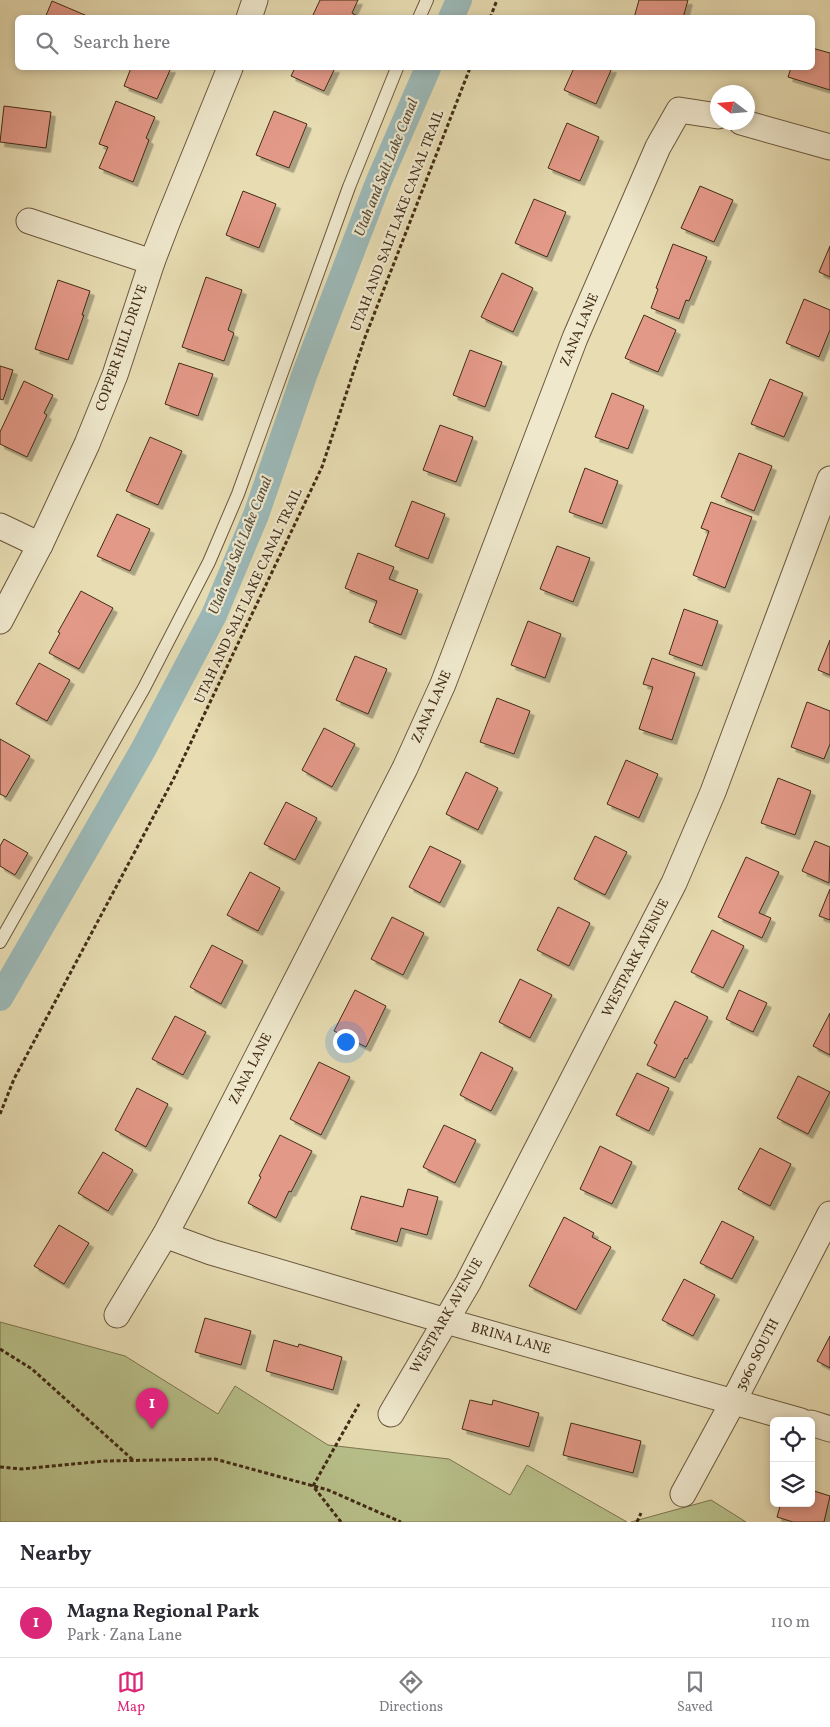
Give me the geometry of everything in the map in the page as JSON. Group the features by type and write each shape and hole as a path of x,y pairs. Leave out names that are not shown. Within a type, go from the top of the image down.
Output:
{"street":[{"path":"250,15 255,0"},
{"name":"COPPER HILL DRIVE","path":"0,621 40,545 87,444 115,376 152,262 229,70"},
{"name":"ZANA LANE","path":"117,1315 165,1235 396,786 443,684 485,570 576,338 658,147 679,110 710,115"},
{"path":"755,126 830,147"},
{"path":"29,220 152,262"},
{"name":"WESTPARK AVENUE","path":"391,1414 468,1284 674,883 714,792 830,479"},
{"path":"0,526 40,545"},
{"name":"3960 SOUTH","path":"683,1494 734,1402 830,1214"},
{"name":"BRINA LANE","path":"165,1235 211,1252 446,1321 788,1417"},
{"path":"815,1424 830,1429"}],"lane":[{"path":"420,15 427,0"},
{"path":"0,942 144,688 209,562 238,494 346,196 396,70"}],"path":[{"path":"491,15 497,0"},
{"name":"UTAH AND SALT LAKE CANAL TRAIL","path":"0,1114 14,1079 174,778 322,467 364,340 469,70"},
{"path":"0,1349 32,1369 133,1460"},
{"path":"313,1486 359,1404"},
{"path":"0,1467 22,1469 104,1461 214,1459 328,1490 402,1522"},
{"path":"313,1486 341,1522"},
{"path":"637,1522 641,1512"}],"green space":[{"path":"0,1322 125,1356 218,1414 235,1386 328,1445 449,1459 510,1495 527,1465 627,1522 0,1522"},
{"path":"711,1500 746,1522 631,1522"}],"building":[{"path":"320,0 358,0 352,13 356,15 313,15"},
{"path":"639,0 688,0 684,15 635,15"},
{"path":"52,1 85,15 46,15"},
{"path":"815,49 830,53 830,90 788,77 790,70 815,70"},
{"path":"130,70 170,70 157,99 124,86"},
{"path":"294,70 334,70 324,91 291,76"},
{"path":"573,70 611,70 596,104 564,90"},
{"path":"116,101 155,117 146,138 149,140 133,182 99,168 108,147 99,144"},
{"path":"4,106 51,112 46,148 0,142"},
{"path":"274,111 307,124 289,168 256,155"},
{"path":"567,123 599,137 580,181 548,168"},
{"path":"700,186 733,200 714,242 681,228"},
{"path":"243,191 276,204 259,248 226,235"},
{"path":"534,199 566,212 547,257 515,243"},
{"path":"673,244 707,257 689,301 686,300 679,319 651,308 658,289 656,288"},
{"path":"830,246 830,277 819,272"},
{"path":"502,273 533,288 513,332 481,317"},
{"path":"206,277 242,290 228,330 234,333 224,361 182,347"},
{"path":"58,280 90,291 82,315 84,315 68,360 35,349"},
{"path":"804,299 830,310 830,330 819,357 786,343"},
{"path":"644,315 676,330 658,372 625,358"},
{"path":"470,350 502,362 485,407 453,395"},
{"path":"179,363 213,374 198,416 165,404"},
{"path":"0,366 13,370 3,400 0,399"},
{"path":"770,379 803,393 784,437 751,424"},
{"path":"24,381 53,395 44,413 47,415 27,457 0,444 0,432"},
{"path":"612,393 644,406 628,449 595,437"},
{"path":"440,425 473,437 456,482 423,470"},
{"path":"150,437 182,451 158,505 126,491"},
{"path":"739,453 772,466 754,511 721,497"},
{"path":"585,468 618,481 602,524 569,512"},
{"path":"412,501 445,514 428,559 395,546"},
{"path":"711,502 752,517 725,588 693,575 709,531 701,528"},
{"path":"117,514 150,529 130,571 97,556"},
{"path":"557,546 590,558 573,602 540,589"},
{"path":"358,553 394,567 389,579 418,590 401,635 369,622 377,601 345,588"},
{"path":"81,591 113,608 79,669 49,653 60,633 58,632"},
{"path":"684,609 718,621 702,666 669,654"},
{"path":"528,621 561,634 545,678 511,665"},
{"path":"830,640 830,675 818,670"},
{"path":"355,656 387,669 368,714 336,700"},
{"path":"652,658 695,673 672,740 639,729 653,687 643,684"},
{"path":"39,663 70,680 47,721 16,704"},
{"path":"497,698 530,711 514,754 480,742"},
{"path":"807,702 830,711 830,744 824,759 791,747"},
{"path":"324,728 355,744 332,787 302,770"},
{"path":"0,739 30,756 6,797 0,794"},
{"path":"626,760 658,774 639,818 607,804"},
{"path":"466,772 498,788 478,830 446,814"},
{"path":"778,778 811,791 795,835 761,823"},
{"path":"286,802 317,818 295,860 264,844"},
{"path":"595,836 627,852 605,895 574,879"},
{"path":"4,839 28,853 15,875 0,866 0,846"},
{"path":"815,841 830,847 829,883 802,871"},
{"path":"430,846 461,861 440,903 409,887"},
{"path":"746,857 779,872 759,913 771,918 762,938 718,917"},
{"path":"250,872 280,888 258,931 227,915"},
{"path":"830,889 830,920 819,916"},
{"path":"558,907 590,923 569,966 537,950"},
{"path":"392,917 424,933 403,975 371,959"},
{"path":"712,930 744,946 723,988 691,972"},
{"path":"212,945 243,961 221,1004 190,987"},
{"path":"520,979 552,995 530,1038 499,1022"},
{"path":"355,990 386,1006 366,1047 334,1031"},
{"path":"739,990 767,1003 753,1032 726,1019"},
{"path":"675,1001 708,1017 687,1059 685,1058 675,1078 647,1065 657,1045 654,1043"},
{"path":"830,1013 830,1055 813,1046"},
{"path":"175,1016 206,1032 183,1075 152,1059"},
{"path":"481,1052 513,1068 491,1111 460,1095"},
{"path":"319,1062 350,1077 321,1135 290,1119"},
{"path":"637,1073 669,1088 649,1131 616,1115"},
{"path":"798,1076 830,1092 808,1134 777,1118"},
{"path":"137,1088 168,1104 146,1147 115,1130"},
{"path":"444,1125 476,1140 455,1183 423,1167"},
{"path":"280,1135 312,1151 276,1218 248,1203 261,1177 259,1176"},
{"path":"600,1146 632,1162 612,1204 580,1189"},
{"path":"760,1148 791,1164 770,1206 738,1189"},
{"path":"103,1152 133,1170 108,1211 78,1193"},
{"path":"408,1189 438,1197 427,1235 401,1228 397,1242 351,1229 361,1196 403,1207"},
{"path":"564,1217 594,1233 592,1237 611,1247 576,1310 529,1286"},
{"path":"722,1221 754,1237 732,1279 700,1263"},
{"path":"59,1225 89,1243 64,1284 34,1266"},
{"path":"684,1279 715,1295 693,1336 662,1320"},
{"path":"205,1318 251,1331 241,1365 195,1352"},
{"path":"830,1336 830,1368 817,1361"},
{"path":"274,1340 298,1347 299,1344 342,1357 333,1390 266,1371"},
{"path":"470,1400 492,1405 493,1400 539,1413 529,1447 462,1429"},
{"path":"571,1423 641,1441 633,1473 563,1455"},
{"path":"815,1491 830,1496 824,1522 793,1522 777,1517 780,1507 815,1507"}],"waterway":[{"name":"Utah and Salt Lake Canal","path":"452,15 459,0"},
{"name":"Utah and Salt Lake Canal","path":"0,998 143,750 214,615 256,515 305,373 378,183 427,70"}],"place":[{"name":"Magna Regional Park","path":"152,1429"}]}
